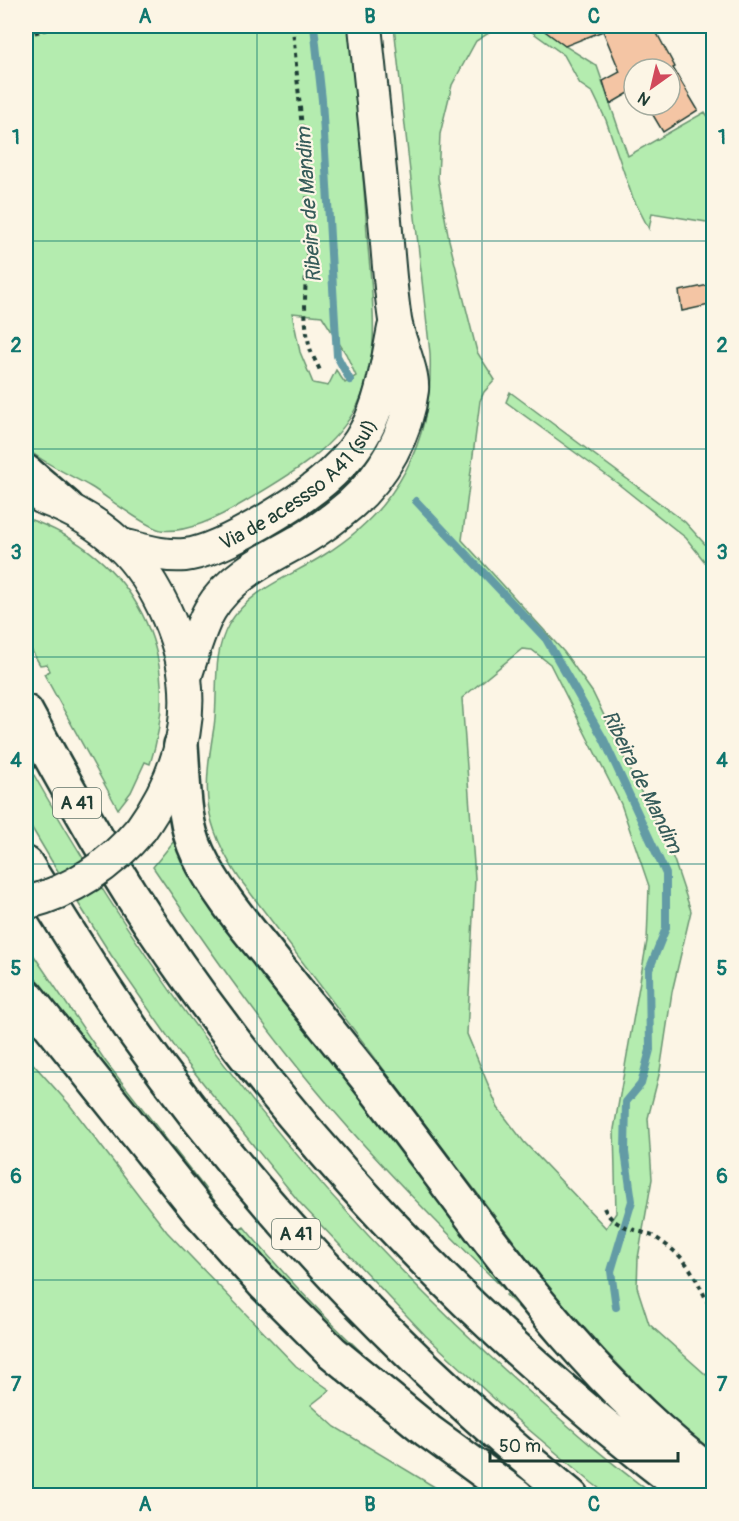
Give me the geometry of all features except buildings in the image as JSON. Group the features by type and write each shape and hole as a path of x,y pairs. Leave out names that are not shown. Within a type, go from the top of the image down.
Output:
{"highway":[{"path":"26,472 67,507"},
{"name":"A 41","path":"26,712 61,777 131,893 235,1042 311,1137 409,1245 518,1351 599,1421 694,1496"},
{"path":"181,745 185,797 192,841 233,909 558,1326 597,1370 642,1414 687,1456 714,1475"},
{"name":"A 41","path":"26,864 132,1029 200,1120 266,1200 360,1303 410,1353 469,1409 571,1496"},
{"path":"26,995 197,1209 264,1284 332,1352 428,1431 517,1496"}],"main road":[{"path":"186,674 209,611 221,594 257,564 334,518 367,489 387,460 405,420 412,387 395,322 365,26"},
{"name":"Via de acessso A41 (sul)","path":"122,545 174,556 196,553 258,524 318,485 348,456 366,430 377,406 395,322"},
{"path":"26,493 67,507 95,524 122,545 145,573 161,601 178,641 186,674 185,723 181,745 165,790 141,829 121,851 96,872 67,888 26,903"}],"path":[{"path":"26,35 59,26"},
{"path":"293,26 308,217 306,325 310,350 321,373"},
{"path":"604,1208 608,1218 617,1224 655,1238 676,1252 689,1268 714,1314"}],"green space":[{"path":"26,26 349,26 373,299 373,342 366,384 358,404 337,435 294,471 237,506 194,526 171,530 161,530 146,524 91,487 26,448","holes":["292,313 322,316 346,354 356,376 345,383 336,370 328,386 313,383 300,352"]},
{"path":"394,26 500,26 476,41 452,85 440,134 438,178 449,240 477,352 495,380 484,392 480,401 462,540 564,652 593,693 674,860 691,911 672,992 660,1071 648,1118 652,1179 638,1258 637,1287 649,1324 713,1381 713,1454 643,1390 549,1288 239,878 218,840 212,823 208,806 208,770 215,714 218,661 223,636 229,624 248,601 350,537 391,494 418,443 426,415 430,385 430,353","holes":["522,649 532,650 550,664 621,804 649,886 647,941 614,1129 616,1213 606,1228 524,1142 498,1108 467,1034 475,878 462,698"]},
{"path":"517,26 540,26 565,46 597,66 628,156 705,112 713,124 713,223 652,213 649,229 632,196 606,120 593,93 580,84 564,55 525,27"},
{"path":"510,392 685,522 713,553 713,572 686,538 617,483 506,402"},
{"path":"26,518 64,535 96,557 122,583 142,614 155,648 161,684 159,723 150,764 145,762 131,792 118,809 44,674 50,671 47,664 40,665 26,641"},
{"path":"26,761 132,934 189,1017 249,1096 313,1173 380,1248 451,1320 573,1430 654,1495 608,1495 592,1483 515,1418 426,1336 300,1203 182,1057 111,955 51,860 26,818"},
{"path":"174,841 202,895 219,919 317,1035 532,1318 506,1295 508,1293 362,1143 295,1064 253,1009 153,867"},
{"path":"26,944 106,1062 221,1209 239,1230 244,1227 306,1297 350,1341 419,1404 284,1290 26,977"},
{"path":"26,1056 69,1104 167,1232 296,1366 330,1390 311,1405 335,1427 448,1495 26,1495"}],"waterway":[{"name":"Ribeira de Mandim","path":"314,26 322,100 337,356 350,380"},
{"name":"Ribeira de Mandim","path":"416,501 546,639 604,740 666,874 666,928 649,970 650,1050 641,1084 626,1102 625,1152 632,1201 611,1271 616,1307"}]}
